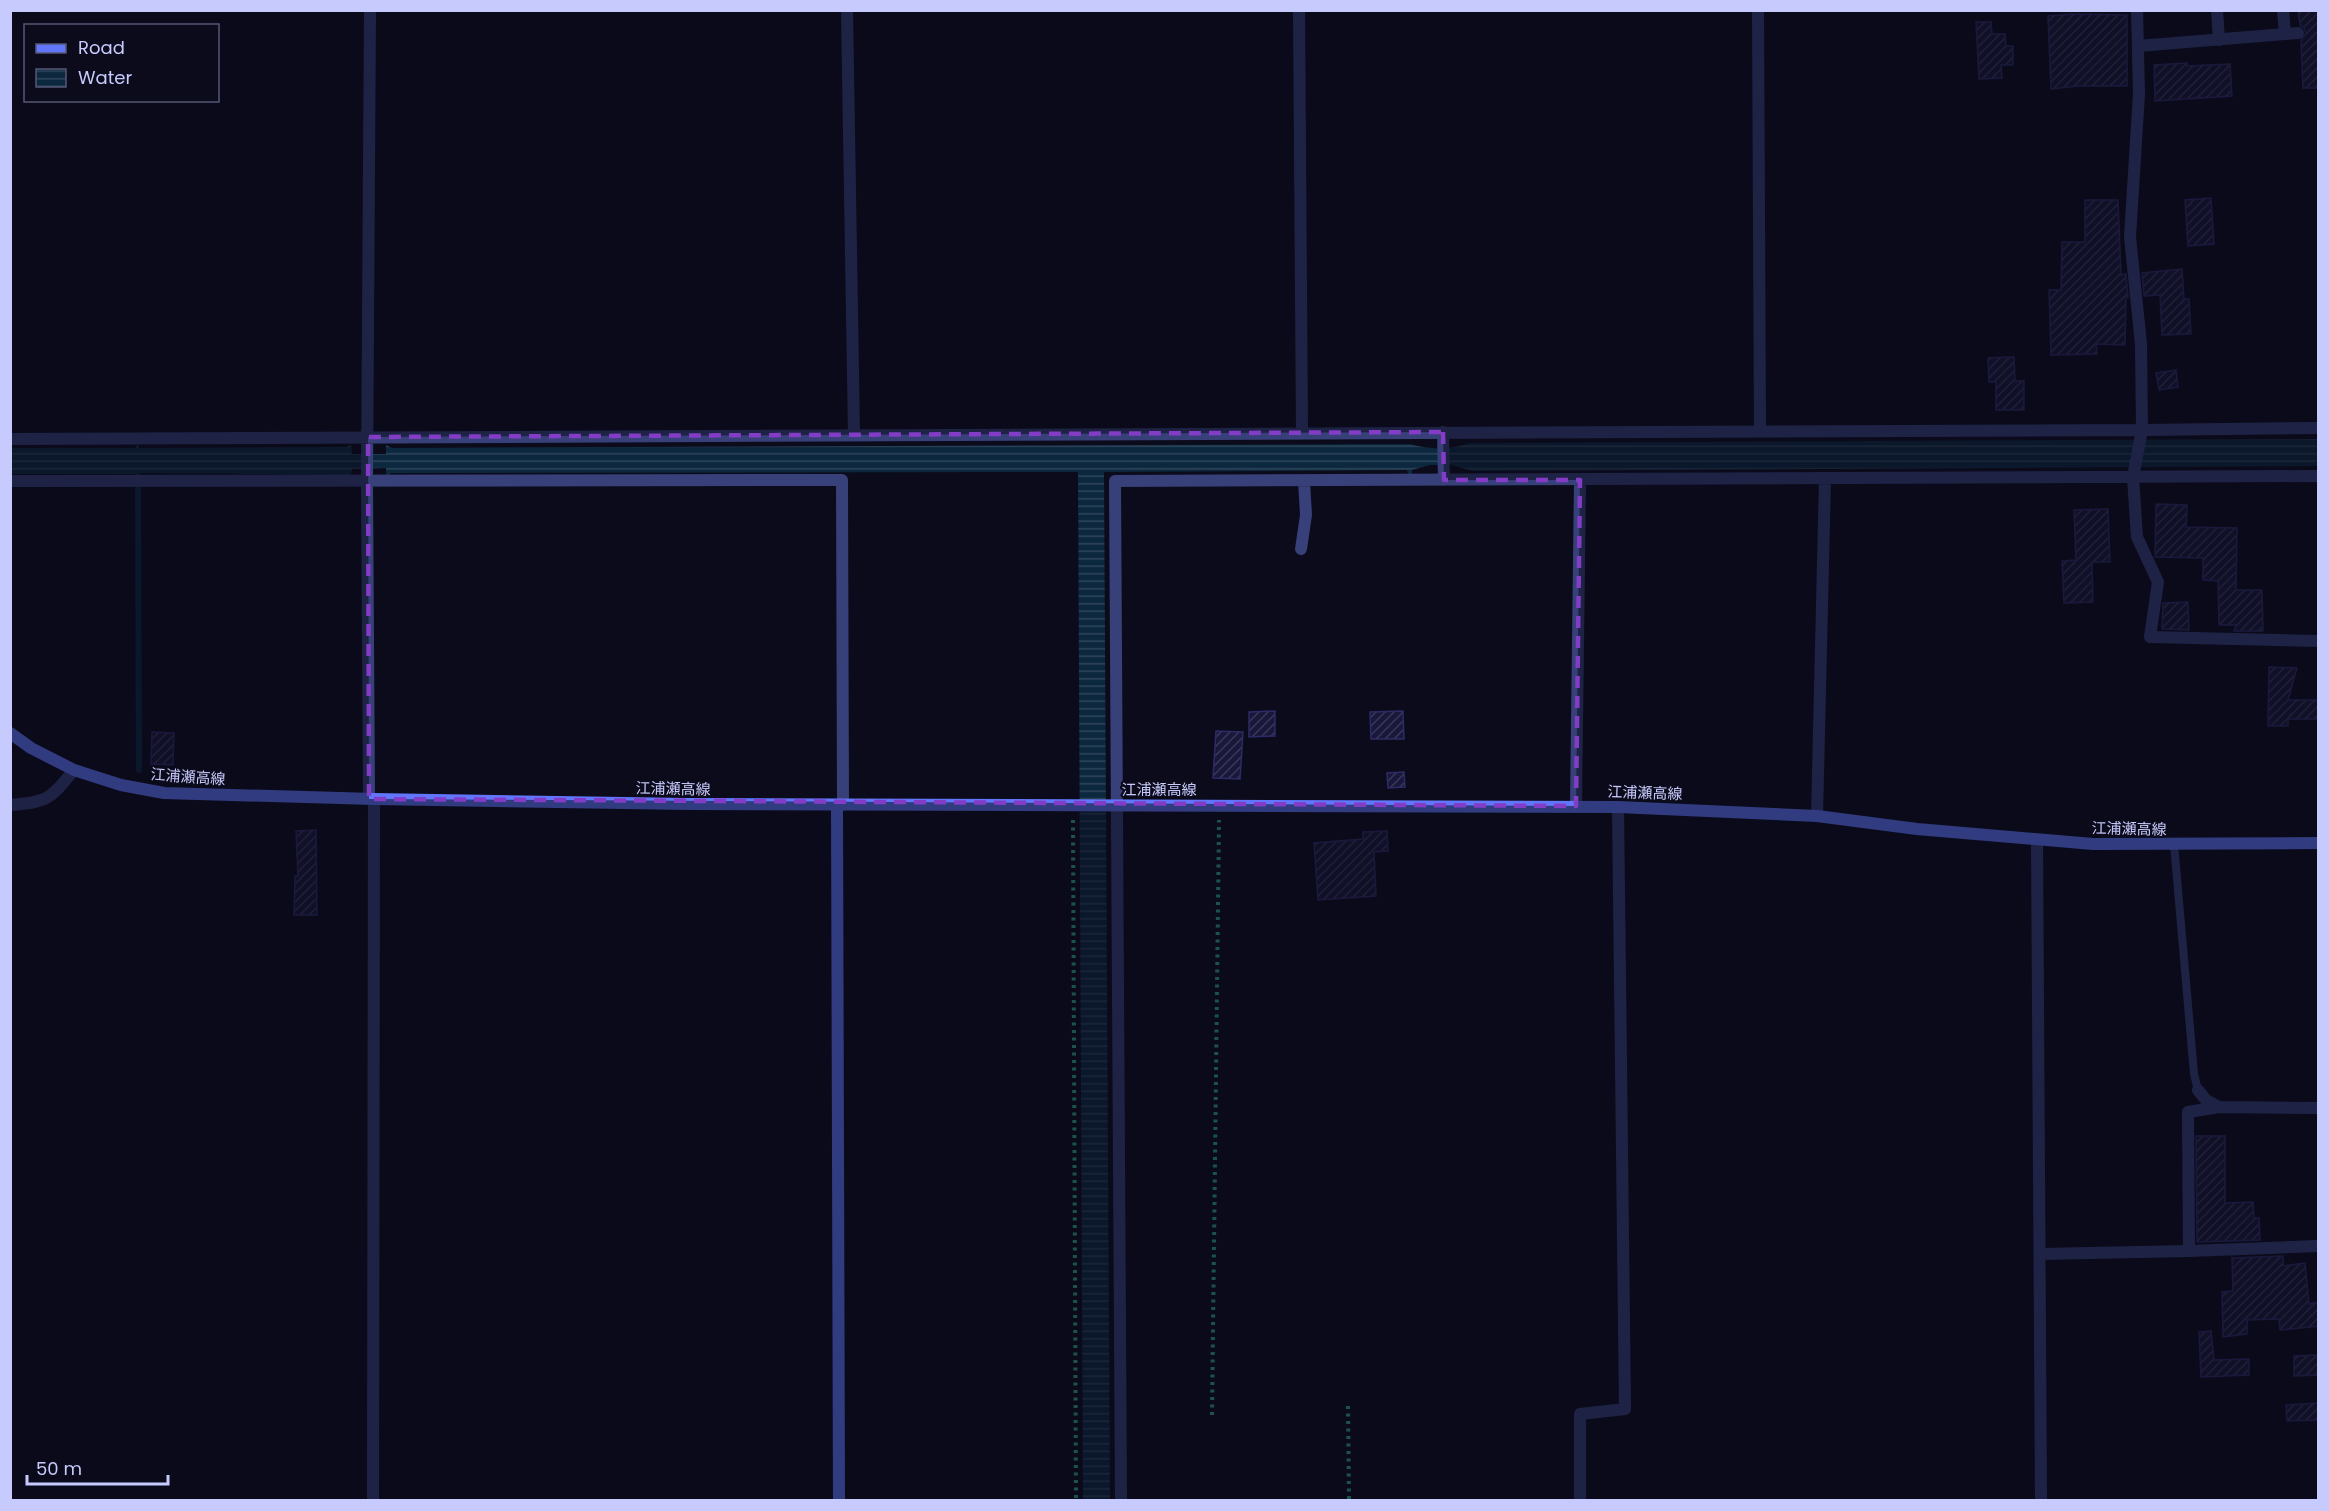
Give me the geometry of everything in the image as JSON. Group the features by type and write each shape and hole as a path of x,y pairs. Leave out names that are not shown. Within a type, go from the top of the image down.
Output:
{"main road":[{"name":"江浦瀬高線","path":"10,733 32,748 74,770 121,785 164,794 840,805 1575,806 1817,816 2037,841 2093,844 2319,843"},
{"path":"840,805 840,1500"}],"street":[{"path":"370,10 368,478 373,1500"},
{"path":"847,10 854,435"},
{"path":"1299,10 1302,433"},
{"path":"1758,10 1760,430"},
{"path":"2137,10 2139,94 2130,237 2141,344 2142,430 2133,477 2137,537 2158,582 2150,637 2319,641"},
{"path":"2217,10 2219,40"},
{"path":"2138,46 2291,34 2283,10"},
{"path":"10,439 368,443 854,435 2319,428"},
{"path":"1443,432 1444,480"},
{"path":"1121,1500 1113,805 1115,482 2319,476"},
{"path":"10,481 368,478 842,480 840,805"},
{"path":"1817,816 1825,479"},
{"path":"1575,806 1580,480"},
{"path":"1301,549 1306,515 1305,481"},
{"path":"10,805 33,803 51,796 74,770"},
{"path":"1580,1500 1580,1414 1625,1409 1618,807"},
{"path":"2037,841 2041,1500"},
{"path":"2198,1090 2206,1100 2219,1107"},
{"path":"2189,1251 2188,1112 2219,1107 2319,1108"},
{"path":"2040,1254 2319,1246"}],"lane":[{"path":"2175,844 2193,1074 2198,1090"}],"path":[{"path":"1073,819 1076,1500"},
{"path":"1212,1415 1219,820"},
{"path":"1348,1406 1349,1500"}],"highlighted area":[{"path":"1443,432 1444,480 1580,480 1576,806 369,799 368,437"}],"water":[{"path":"2318,439 2318,466 1473,471 1451,465 1430,465 1412,470 1412,474 1408,474 1407,470 1104,472 1110,1500 1083,1500 1078,472 391,473 386,475 386,468 352,469 351,475 11,474 10,448 135,448 138,445 139,448 346,447 351,445 352,454 386,454 386,445 392,448 1410,444 1440,448 1471,443"}],"building":[{"path":"2298,10 2319,10 2319,88 2303,88 2301,40 2306,33 2300,25"},
{"path":"2127,15 2127,86 2078,86 2051,89 2048,16"},
{"path":"1976,22 1991,22 1992,34 2005,34 2006,46 2013,46 2013,65 2001,65 2002,78 1979,79"},
{"path":"2187,63 2187,66 2230,64 2232,96 2155,101 2154,65"},
{"path":"2211,198 2214,244 2188,246 2185,200"},
{"path":"2085,200 2118,200 2121,275 2126,274 2128,297 2126,298 2125,345 2096,344 2097,354 2051,355 2049,290 2061,290 2062,242 2085,242"},
{"path":"2182,269 2184,299 2189,299 2191,334 2162,335 2160,295 2144,296 2142,273"},
{"path":"2014,357 2015,381 2024,381 2024,410 1996,410 1996,382 1989,382 1988,358"},
{"path":"2176,370 2178,387 2159,390 2156,373"},
{"path":"2156,504 2187,505 2186,527 2237,528 2236,590 2262,590 2263,631 2234,631 2236,625 2219,625 2218,581 2203,580 2203,558 2155,557"},
{"path":"2108,509 2110,562 2092,562 2093,602 2064,603 2062,561 2076,560 2074,510"},
{"path":"2188,602 2189,630 2162,629 2163,603"},
{"path":"2269,667 2297,668 2288,700 2319,700 2319,719 2288,719 2288,726 2268,726"},
{"path":"1275,711 1275,736 1249,737 1249,712"},
{"path":"1403,711 1404,739 1371,739 1370,712"},
{"path":"1216,731 1243,732 1240,779 1213,778"},
{"path":"152,732 174,733 173,765 151,764"},
{"path":"1404,772 1405,787 1388,788 1387,773"},
{"path":"316,830 317,915 294,915 295,876 298,876 296,831"},
{"path":"1387,831 1388,851 1374,852 1376,896 1318,900 1314,843 1363,839 1363,832"},
{"path":"2196,1136 2225,1136 2225,1203 2253,1202 2254,1218 2259,1218 2260,1240 2197,1242"},
{"path":"2283,1256 2283,1266 2305,1263 2309,1304 2319,1302 2319,1326 2280,1330 2279,1319 2247,1320 2247,1334 2223,1337 2222,1292 2233,1291 2232,1258"},
{"path":"2211,1331 2214,1360 2249,1359 2249,1375 2201,1377 2199,1332"},
{"path":"2319,1355 2319,1375 2294,1376 2294,1356"},
{"path":"2319,1403 2319,1420 2287,1421 2286,1405"}],"waterway":[{"path":"138,488 139,770"}]}
